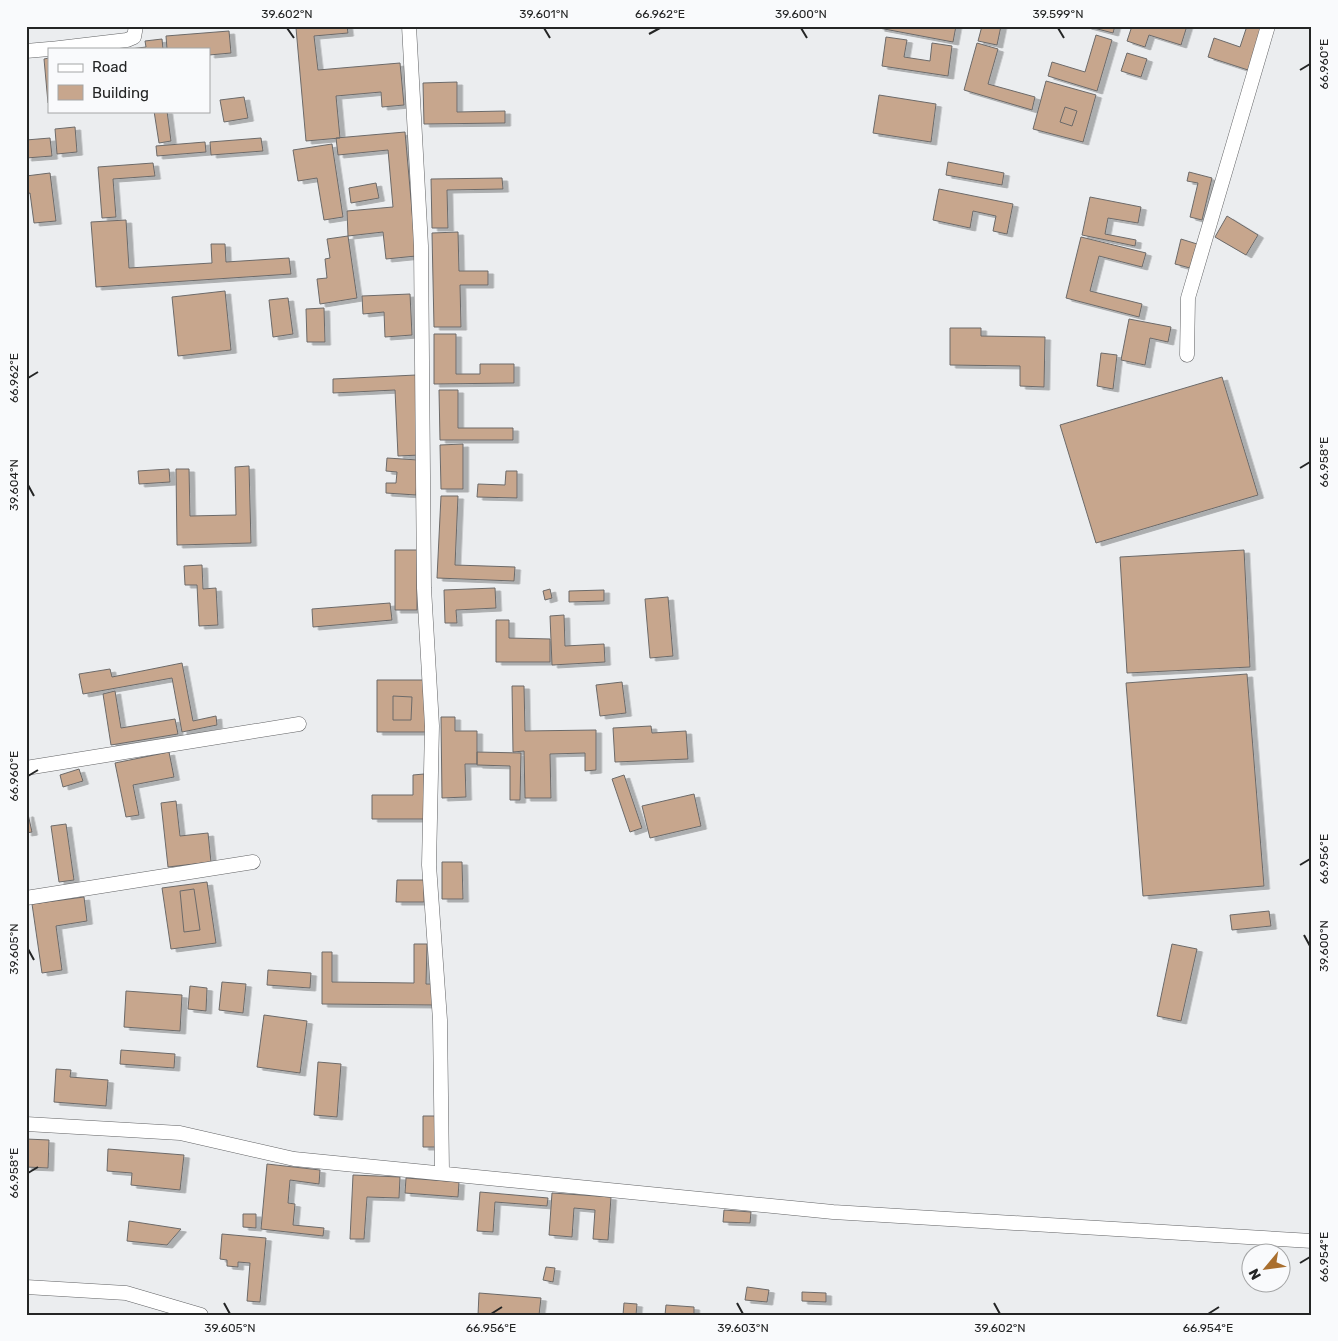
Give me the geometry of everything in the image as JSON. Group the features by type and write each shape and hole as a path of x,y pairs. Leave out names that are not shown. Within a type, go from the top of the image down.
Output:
{"street":[{"path":"59,48 127,40 134,37 136,26"},
{"path":"409,26 421,246 424,588 432,726 430,865 440,1020 442,1171"},
{"path":"1187,355 1188,298 1268,26"},
{"path":"26,51 48,49"},
{"path":"26,768 299,724"},
{"path":"26,898 253,862"},
{"path":"26,1124 180,1133 294,1158 442,1171 833,1212 1312,1241"},
{"path":"26,1287 126,1293 201,1315"}],"building":[{"path":"347,26 348,33 314,36 318,70 400,63 404,105 382,107 381,92 336,96 340,138 306,141 296,28"},
{"path":"880,26 956,26 953,42 879,28"},
{"path":"982,26 1001,26 997,45 978,41"},
{"path":"1086,26 1115,26 1113,33"},
{"path":"1132,26 1187,26 1181,45 1149,35 1145,47 1127,41"},
{"path":"1247,26 1263,26 1248,70 1208,57 1214,38 1240,47"},
{"path":"229,31 231,53 210,55 210,48 167,48 166,36"},
{"path":"1096,35 1112,40 1097,91 1048,76 1052,62 1085,72"},
{"path":"886,37 907,40 904,57 930,61 932,43 952,46 948,76 882,66"},
{"path":"162,39 163,48 138,48 146,47 145,41"},
{"path":"977,43 998,49 988,84 1035,97 1032,110 964,90"},
{"path":"1127,53 1147,59 1141,77 1121,71"},
{"path":"48,58 48,103 44,59"},
{"path":"1046,81 1096,95 1083,142 1033,129"},
{"path":"457,82 457,112 505,111 505,123 424,124 423,83"},
{"path":"879,95 936,104 931,142 873,133"},
{"path":"244,97 248,118 224,122 220,100"},
{"path":"1065,107 1077,111 1072,126 1060,122"},
{"path":"154,112 167,112 171,141 159,143"},
{"path":"75,127 77,152 57,154 55,129"},
{"path":"405,132 416,256 386,259 383,232 348,236 347,211 393,207 388,150 338,155 336,138"},
{"path":"50,138 52,156 26,158 26,140"},
{"path":"261,138 263,151 211,155 210,142"},
{"path":"205,142 206,152 157,156 156,146"},
{"path":"332,144 343,217 324,220 317,178 298,181 293,150"},
{"path":"948,162 1004,173 1002,185 946,175"},
{"path":"153,163 155,176 113,179 116,217 102,218 98,167"},
{"path":"1189,172 1212,178 1202,220 1190,217 1198,183 1187,181"},
{"path":"50,173 56,221 34,223 30,193 26,194 26,176"},
{"path":"502,178 503,189 447,190 448,228 432,228 431,179"},
{"path":"376,183 379,198 351,203 349,188"},
{"path":"939,189 1013,204 1007,234 993,231 996,216 973,211 970,228 933,220"},
{"path":"1090,197 1141,207 1138,223 1108,218 1105,234 1136,240 1135,246 1082,235"},
{"path":"1227,216 1258,235 1246,255 1215,237"},
{"path":"126,220 129,268 212,263 211,244 225,244 226,262 289,258 291,274 96,287 91,222"},
{"path":"458,232 459,271 488,271 488,285 460,285 461,327 434,327 432,233"},
{"path":"348,236 357,298 320,304 317,279 327,278 325,259 330,258 327,239"},
{"path":"1081,237 1146,253 1142,267 1099,256 1090,291 1142,304 1139,317 1066,298"},
{"path":"1181,239 1197,244 1190,268 1175,264"},
{"path":"225,291 231,350 178,356 172,297"},
{"path":"410,294 412,335 385,337 384,312 363,314 362,296"},
{"path":"288,298 293,334 273,337 269,300"},
{"path":"324,308 325,342 307,342 306,309"},
{"path":"1129,319 1171,327 1168,342 1150,338 1145,365 1121,360"},
{"path":"950,328 981,328 981,336 1045,337 1044,387 1020,386 1020,366 950,365"},
{"path":"434,334 456,334 456,374 480,374 480,364 514,364 514,383 434,384"},
{"path":"1101,353 1117,355 1113,389 1097,386"},
{"path":"416,375 420,455 398,456 395,390 333,393 333,379"},
{"path":"1222,377 1258,495 1096,543 1060,425"},
{"path":"439,390 458,390 458,428 513,428 513,440 440,440"},
{"path":"463,444 463,489 441,489 440,445"},
{"path":"387,458 418,460 416,495 386,493 386,483 396,483 397,472 386,471"},
{"path":"249,466 251,543 177,545 176,469 189,469 190,516 236,515 235,467"},
{"path":"169,469 170,482 139,484 138,471"},
{"path":"506,471 517,471 517,498 477,497 478,484 505,485"},
{"path":"441,496 458,496 455,565 515,567 514,581 437,578"},
{"path":"395,550 417,550 417,610 395,610"},
{"path":"1244,550 1250,667 1127,673 1120,557"},
{"path":"202,565 203,589 216,588 218,625 199,626 197,585 185,585 184,566"},
{"path":"495,588 496,608 456,610 457,623 445,623 444,590"},
{"path":"550,589 552,598 545,600 543,591"},
{"path":"604,590 604,601 569,602 569,591"},
{"path":"668,597 673,656 650,658 645,599"},
{"path":"390,603 392,620 313,627 312,609"},
{"path":"564,615 565,646 604,644 605,662 552,665 550,616"},
{"path":"496,620 509,620 509,638 550,639 550,662 496,662"},
{"path":"182,663 193,721 216,716 217,725 182,732 172,678 83,694 79,674 110,669 112,677"},
{"path":"1247,674 1264,886 1143,896 1126,683"},
{"path":"377,680 426,680 426,732 377,732"},
{"path":"622,682 626,713 600,716 596,685"},
{"path":"512,686 524,686 525,731 596,730 596,770 585,771 585,753 550,754 551,798 525,798 524,751 513,752"},
{"path":"115,691 121,728 175,719 178,734 111,745 103,694"},
{"path":"393,696 412,697 411,720 393,720"},
{"path":"441,717 455,717 455,731 477,731 477,764 465,764 466,797 442,798"},
{"path":"651,726 652,733 686,731 688,759 615,762 613,728"},
{"path":"169,752 174,777 133,785 139,815 126,817 115,763"},
{"path":"477,752 521,753 520,800 510,800 510,766 477,765"},
{"path":"79,769 83,781 63,787 60,775"},
{"path":"424,774 424,819 372,819 372,795 413,795 413,775"},
{"path":"624,775 642,828 630,832 612,779"},
{"path":"694,794 701,826 650,838 642,806"},
{"path":"176,801 180,836 208,833 211,862 168,867 161,803"},
{"path":"26,814 28,814 32,832 26,833"},
{"path":"66,824 74,880 59,882 51,826"},
{"path":"442,862 462,862 463,899 442,899"},
{"path":"397,880 424,880 424,902 396,902"},
{"path":"207,882 216,943 171,949 162,888"},
{"path":"194,889 200,930 184,932 180,891"},
{"path":"84,897 87,921 56,926 62,970 42,973 32,904"},
{"path":"1269,911 1271,926 1232,930 1230,915"},
{"path":"414,944 427,944 426,984 433,984 433,1005 322,1004 322,952 332,952 332,982 414,983"},
{"path":"1172,944 1197,949 1181,1021 1157,1016"},
{"path":"268,970 311,973 310,988 267,985"},
{"path":"222,982 246,984 243,1013 219,1010"},
{"path":"190,986 207,988 206,1011 188,1009"},
{"path":"126,991 182,995 180,1031 124,1027"},
{"path":"264,1015 307,1021 300,1073 257,1067"},
{"path":"121,1050 175,1054 174,1068 120,1064"},
{"path":"318,1062 341,1064 337,1117 314,1115"},
{"path":"56,1069 71,1070 70,1077 108,1080 106,1106 54,1102"},
{"path":"423,1116 435,1116 436,1147 423,1147"},
{"path":"26,1139 49,1140 48,1168 26,1167"},
{"path":"108,1149 184,1155 180,1190 131,1185 132,1173 107,1171"},
{"path":"267,1164 320,1170 319,1184 290,1180 288,1203 295,1204 293,1225 324,1228 323,1236 261,1229"},
{"path":"353,1175 400,1177 399,1198 367,1197 364,1239 350,1239"},
{"path":"406,1178 459,1182 458,1197 405,1193"},
{"path":"480,1192 548,1198 547,1206 495,1202 493,1232 477,1231"},
{"path":"552,1193 611,1197 608,1240 593,1239 595,1210 574,1208 572,1237 549,1235"},
{"path":"724,1210 751,1212 750,1223 723,1222"},
{"path":"243,1214 256,1214 256,1228 243,1227"},
{"path":"129,1221 181,1229 167,1245 127,1241"},
{"path":"222,1234 266,1238 260,1302 247,1301 250,1263 238,1262 238,1267 227,1266 227,1260 220,1259"},
{"path":"546,1267 555,1268 553,1282 543,1280"},
{"path":"747,1287 769,1290 767,1302 745,1300"},
{"path":"802,1292 826,1293 826,1302 802,1301"},
{"path":"479,1293 541,1298 539,1315 478,1315"},
{"path":"624,1303 637,1304 636,1315 623,1315"},
{"path":"666,1305 694,1307 694,1315 665,1315"}]}
